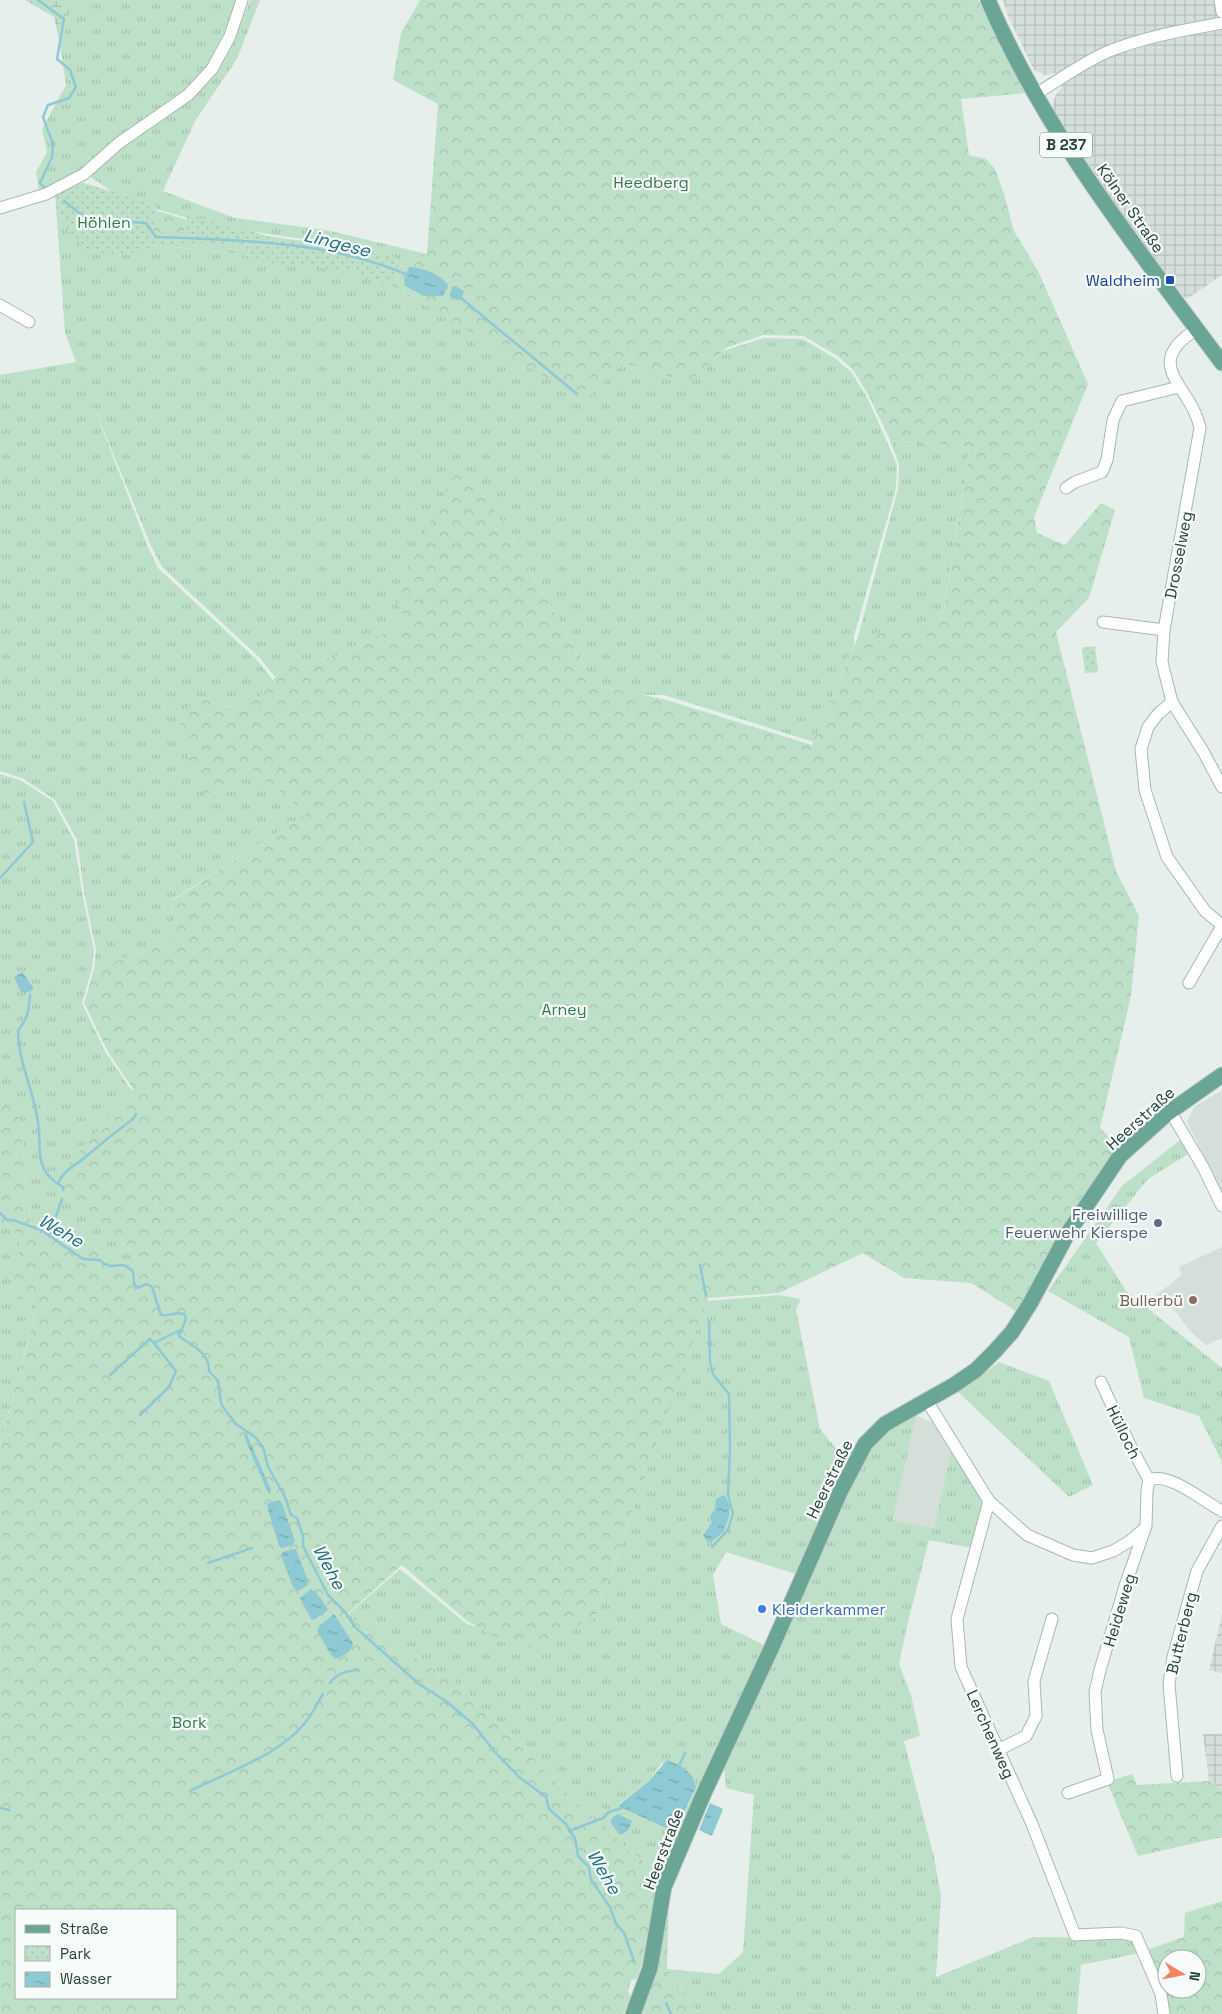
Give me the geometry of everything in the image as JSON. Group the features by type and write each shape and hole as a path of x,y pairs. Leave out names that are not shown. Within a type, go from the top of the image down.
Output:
{"main road":[{"name":"B 237","path":"988,0 1034,95"},
{"name":"Kölner Straße","path":"1034,95 1099,195 1222,363"},
{"name":"Heerstraße","path":"633,2014 650,1968 664,1887 704,1793 771,1649 844,1483 865,1444 885,1424 927,1401 976,1370 1012,1332 1031,1302 1068,1233 1120,1156 1170,1111 1222,1075"}],"street":[{"path":"0,208 46,194 84,174 119,143 188,95 212,69 230,36 242,0"},
{"path":"1220,0 1222,12"},
{"path":"1034,95 1098,56 1152,38 1222,23"},
{"path":"0,305 29,322"},
{"name":"Drosselweg","path":"1197,329 1178,343 1171,355 1170,369 1198,417 1200,428 1164,630 1162,662 1172,702 1204,753 1222,787"},
{"path":"1066,488 1075,482 1102,472 1107,460 1113,420 1122,401 1179,387"},
{"path":"1102,622 1164,630"},
{"path":"1172,702 1158,714 1148,727 1141,750 1145,790 1167,857 1205,911 1222,925 1189,983"},
{"path":"1170,1111 1203,1167 1222,1206"},
{"name":"Hülloch","path":"1101,1382 1130,1445 1149,1480"},
{"path":"927,1401 989,1501 1027,1536 1073,1555 1092,1558 1113,1551 1130,1541 1146,1526"},
{"path":"1149,1480 1161,1478 1181,1486 1222,1511"},
{"name":"Heideweg","path":"1068,1794 1108,1779 1097,1730 1096,1692 1100,1670 1125,1586 1146,1526 1149,1480"},
{"name":"Lerchenweg","path":"989,1501 957,1619 961,1667 1035,1833 1075,1935 1121,1933 1136,1936 1161,1994 1164,2014"},
{"name":"Butterberg","path":"1177,1776 1169,1684 1173,1657 1198,1571 1222,1526"},
{"path":"998,1750 1026,1736 1036,1716 1034,1681 1052,1619"}],"shaded area":[{"path":"1003,0 1222,0 1222,275 1187,299 1177,290 1127,221 1054,113 1053,103 1056,94 1062,88 1056,73 1044,75 1034,70 1008,16"},
{"path":"1222,1090 1222,1191 1187,1122 1194,1107"},
{"name":"Bullerbü","path":"1222,1247 1222,1338 1206,1345 1189,1330 1171,1305 1155,1296 1182,1275 1179,1267"},
{"path":"916,1415 933,1423 952,1447 934,1528 893,1520"},
{"path":"1222,1614 1222,1673 1209,1670"},
{"path":"1203,1734 1222,1734 1222,1790 1209,1781"}],"green space":[{"path":"25,0 73,0 60,45 54,17"},
{"path":"73,0 238,0 228,35 210,67 185,91 80,171 39,190 36,172 47,152 42,129 66,85 60,45"},
{"path":"250,0 260,0 237,59 195,121 163,191 235,218 326,230 427,254 408,267 383,262 335,246 336,244 215,226 122,199 88,175 122,145 192,100 216,74 235,39"},
{"path":"420,0 978,0 1027,93 961,99 969,155 986,159 995,169 1014,231 1038,271 1088,384 1034,517 1037,533 1065,545 1101,503 1115,510 1089,598 1056,632 1116,871 1139,916 1131,996 1100,1128 1119,1146 1016,1311 971,1283 904,1278 863,1253 779,1293 708,1298 595,1618 520,1652 467,1621 402,1565 345,1616 461,1686 594,1820 610,1829 627,1850 662,1873 641,1966 637,1979 631,1980 628,1991 631,1997 623,2014 0,2014 0,1444 37,1307 12,1295 21,1238 5,1223 0,1223 0,1103 19,1110 30,1222 137,1268 133,1251 62,1194 59,1176 133,1089 108,1052 84,1003 94,969 173,940 172,901 307,813 245,765 232,783 203,796 178,729 195,696 230,707 257,698 282,670 341,655 407,621 393,595 461,462 505,526 595,685 663,699 812,745 858,637 942,621 970,448 890,440 870,398 854,371 838,356 803,336 763,335 726,348 690,383 624,363 584,401 397,288 349,266 166,246 84,248 55,193 120,202 214,228 335,246 383,262 408,267 427,254 438,104 393,80 401,33"},
{"name":"Höhlen","path":"84,183 158,206 153,230 182,237 188,214 234,229 249,230 272,238 327,243 399,258 393,281 379,283 356,272 245,260 241,243 168,244 119,255 94,252 85,248 75,239 60,217 56,202 57,196 61,191"},
{"path":"55,193 84,248 166,246 349,266 397,288 689,383 723,351 764,338 803,339 836,359 852,373 868,399 897,465 896,488 854,636 854,646 814,742 664,695 644,695 595,685 505,526 407,621 341,655 282,670 275,677 260,658 162,567 151,546 91,400 148,547 158,568 257,660 273,680 258,698 230,707 195,696 203,795 232,783 245,765 308,813 172,900 174,940 94,969 96,950 84,892 77,840 55,800 22,778 0,771 0,375 76,362 65,333"},
{"path":"890,440 970,448 942,621 858,637 898,489 899,464"},
{"path":"1095,646 1098,672 1085,673 1082,648"},
{"path":"0,774 20,780 53,801 74,840 94,950 92,969 82,1003 106,1053 132,1091 59,1176 62,1194 133,1251 137,1268 30,1222 19,1110 0,1103"},
{"path":"1180,1140 1188,1154 1148,1179 1096,1243 1126,1291 1222,1368 1222,1462 1199,1416 1144,1398 1129,1337 1048,1291 1122,1186"},
{"path":"0,1223 5,1223 21,1238 12,1295 37,1307 0,1444"},
{"path":"779,1295 801,1299 796,1309 820,1429 844,1458 796,1574 726,1552 713,1575 721,1624 766,1646 711,1758 662,1873 627,1850 610,1829 594,1820 461,1686 345,1617 400,1569 467,1624 480,1628 520,1652 595,1618 706,1301","holes":["662,1763 695,1781 696,1787 675,1831 620,1807 619,1804 649,1781"]},
{"path":"999,1362 1049,1381 1093,1485 1069,1497 958,1392"},
{"path":"916,1415 893,1520 934,1528 952,1447 985,1501 973,1548 929,1540 899,1664 911,1695 920,1736 904,1741 934,1857 941,1896 936,1977 1033,1937 1135,1938 1140,1953 1081,1965 1077,2014 698,2014 667,1969 719,1974 743,1952 754,1795 726,1788 724,1767 857,1467 887,1431"},
{"path":"1132,1774 1137,1785 1209,1781 1222,1790 1222,1837 1138,1856 1107,1782"},
{"path":"669,1899 667,1969 698,2014 639,2014 655,1972"},
{"path":"1222,1901 1222,2014 1167,2014 1162,1999 1207,1999 1207,1949 1157,1949 1157,1982 1147,1950 1184,1937 1185,1913"}],"water":[{"path":"409,267 431,272 445,281 448,285 443,296 424,296 405,286 404,280"},
{"path":"453,286 464,291 462,299 451,298 450,293"},
{"path":"22,972 33,987 33,990 25,993 21,992 14,977"},
{"path":"243,1434 247,1435 271,1490 270,1494 267,1491"},
{"path":"724,1495 729,1507 727,1522 719,1535 714,1540 708,1542 703,1536 712,1522 710,1516 715,1510 716,1499"},
{"path":"279,1500 282,1503 295,1541 292,1545 282,1548 279,1546 267,1506 268,1503"},
{"path":"296,1549 308,1581 308,1585 298,1591 293,1587 281,1555 283,1552"},
{"path":"311,1589 316,1592 328,1609 314,1620 311,1619 300,1598"},
{"path":"334,1614 353,1643 349,1651 336,1659 331,1655 317,1631 319,1626"},
{"path":"667,1760 689,1773 695,1781 696,1787 675,1831 619,1805 649,1781"},
{"path":"710,1803 723,1809 712,1836 699,1830"},
{"path":"618,1814 632,1821 629,1829 623,1834 619,1834 611,1823 611,1819"}],"waterway":[{"name":"Lingese","path":"38,0 64,19 57,59 70,70 76,87 69,98 48,105 43,117 53,144 52,157 40,183 44,187"},
{"name":"Lingese","path":"64,201 87,219 146,223 156,237 284,244 347,255 408,275"},
{"name":"Lingese","path":"461,298 577,394"},
{"path":"0,878 33,842 24,802"},
{"path":"30,995 27,1014 18,1030 21,1055 38,1118 42,1164 48,1175 63,1187 63,1190"},
{"path":"58,1184 67,1171 133,1119 136,1114"},
{"path":"49,1236 62,1199"},
{"name":"Wehe","path":"0,1213 7,1220 13,1220 41,1230 83,1259 100,1260 104,1264 111,1266 124,1265 133,1271 134,1283 137,1288 147,1284 152,1287 161,1315 180,1313 185,1315 186,1319 179,1336 207,1359 209,1371 218,1381 221,1403 225,1410 236,1424 255,1437 263,1447 268,1467 285,1497 291,1515 297,1518 303,1536 303,1546 328,1595 345,1612 355,1627 419,1684 447,1702 473,1724 494,1751 519,1777 546,1797 549,1809 566,1824 575,1839 578,1856 589,1867 591,1880 610,1907 616,1924 624,1933 634,1961"},
{"path":"700,1265 706,1296"},
{"path":"709,1322 710,1362 713,1374 729,1394 730,1448 728,1495 733,1513 728,1530 712,1547"},
{"path":"140,1415 169,1387 176,1371 154,1343 180,1330"},
{"path":"110,1375 150,1339 154,1343"},
{"path":"208,1563 252,1548"},
{"path":"330,1683 343,1673 358,1670"},
{"path":"190,1791 251,1762 280,1745 304,1724 323,1694"},
{"path":"678,1768 685,1753"},
{"path":"569,1831 603,1818 609,1812 625,1807"},
{"path":"0,1808 9,1810"},
{"name":"Wehe","path":"666,2003 671,2014"}],"place":[{"name":"Waldheim","path":"1170,280"},
{"name":"Freiwillige Feuerwehr Kierspe","path":"1158,1223"},
{"name":"Bullerbü","path":"1193,1300"},
{"name":"Kleiderkammer","path":"762,1609"}],"park label":[{"name":"Heedberg","path":"651,182"},
{"name":"Arney","path":"564,1009"},
{"name":"Bork","path":"189,1722"}]}
